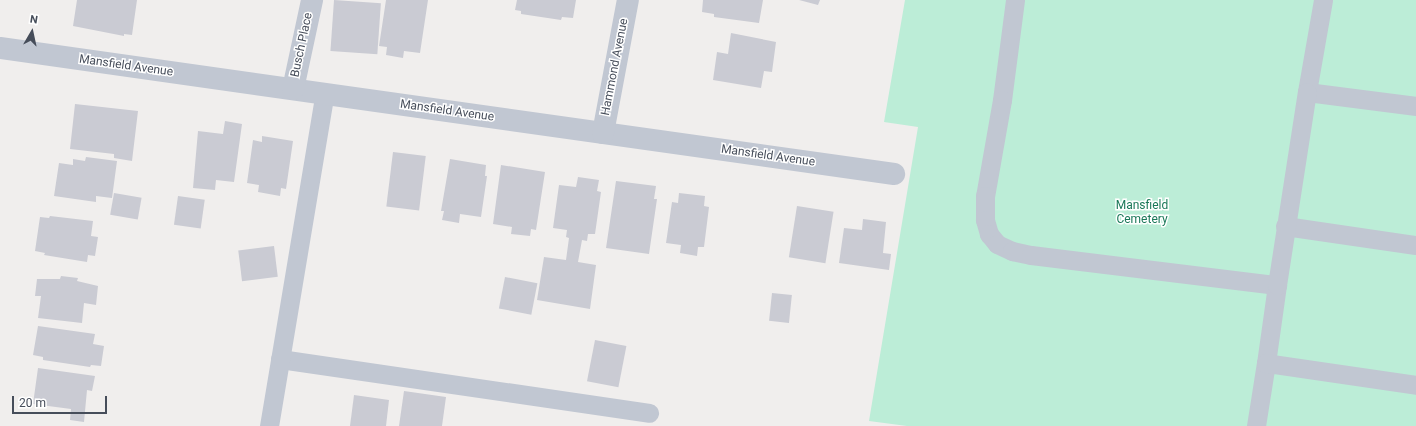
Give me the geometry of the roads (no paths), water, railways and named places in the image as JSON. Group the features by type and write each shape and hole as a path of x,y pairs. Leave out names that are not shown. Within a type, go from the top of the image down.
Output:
{"street":[{"name":"Busch Place","path":"293,89 312,0"},
{"name":"Hammond Avenue","path":"602,133 628,0"},
{"name":"Mansfield Avenue","path":"0,48 894,174"}],"lane":[{"path":"1015,0 1002,100 984,196 985,220 989,234 997,244 1012,251 1031,255 1277,285"},
{"path":"1256,426 1285,226 1322,0"},
{"path":"1307,92 1416,106"},
{"path":"269,426 325,94"},
{"path":"1285,226 1416,245"},
{"path":"280,359 649,413"},
{"path":"1266,363 1416,385"}],"park label":[{"name":"Mansfield Cemetery","path":"1142,213"}]}
